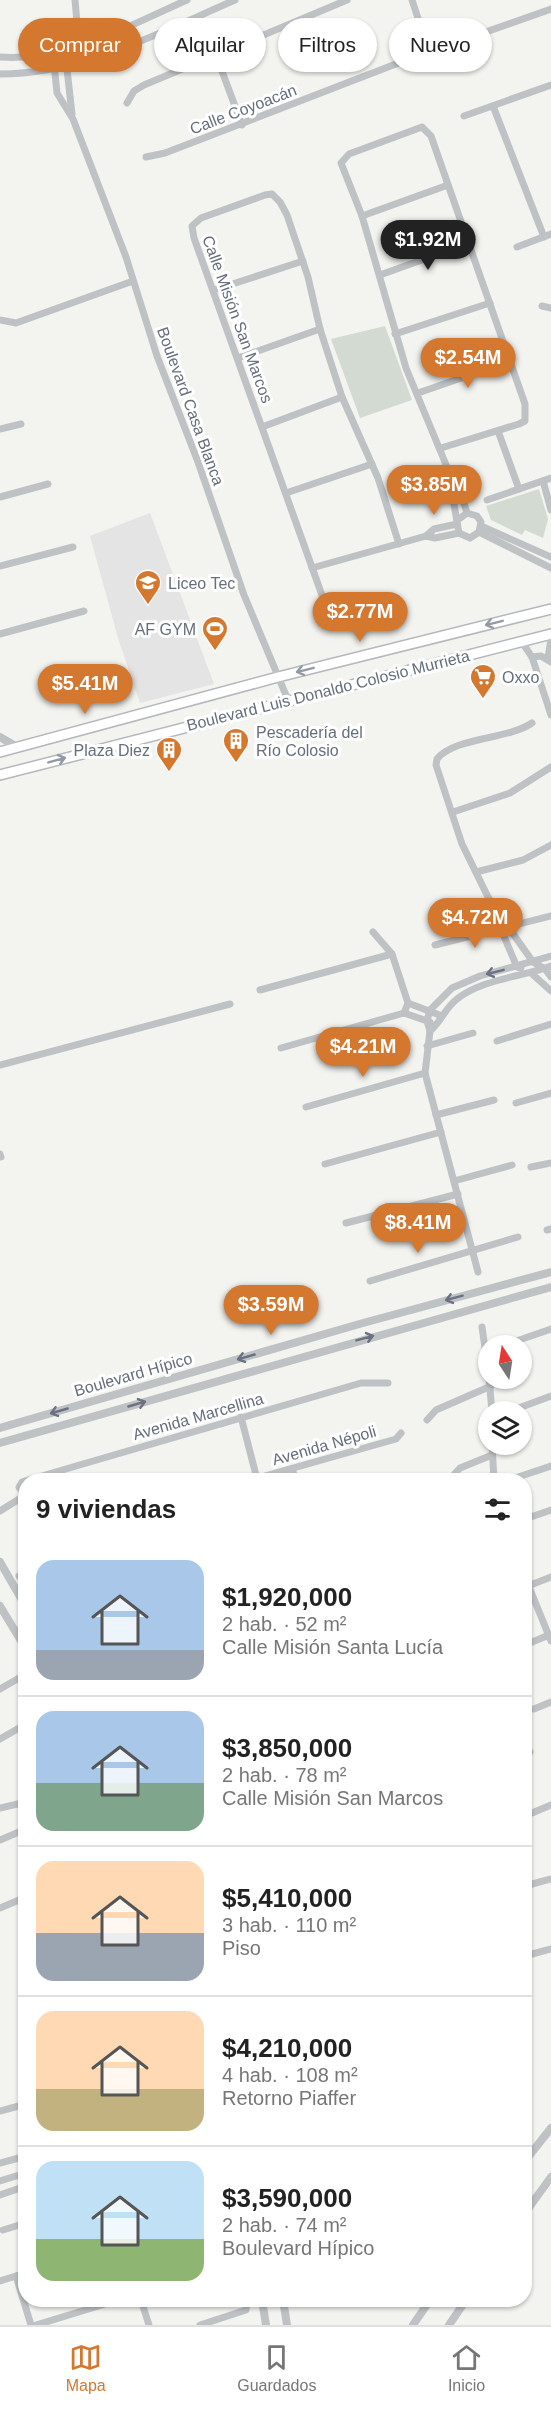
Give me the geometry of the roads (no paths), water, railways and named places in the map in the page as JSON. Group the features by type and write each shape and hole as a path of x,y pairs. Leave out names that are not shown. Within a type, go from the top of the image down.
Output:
{"main road":[{"name":"Boulevard Luis Donaldo Colosio Murrieta","path":"0,752 278,677 550,608"},
{"name":"Boulevard Luis Donaldo Colosio Murrieta","path":"0,775 551,634"}],"street":[{"path":"75,0 77,18"},
{"path":"142,19 187,0"},
{"path":"142,39 235,0"},
{"path":"266,34 346,0"},
{"path":"412,0 418,18"},
{"name":"Calle Coyoacán","path":"492,30 551,9"},
{"path":"0,57 18,58"},
{"name":"Calle Coyoacán","path":"146,157 165,153 242,125 389,68"},
{"path":"0,74 41,72"},
{"name":"Boulevard Casa Blanca","path":"54,72 57,93 73,119 244,595 288,700"},
{"name":"Boulevard Casa Blanca","path":"68,72 73,119"},
{"path":"127,104 134,91 175,72"},
{"path":"222,72 242,125"},
{"path":"464,116 551,85"},
{"path":"493,106 547,235 518,247"},
{"path":"441,448 519,424 526,417 525,404 431,136 422,127 350,154 342,159 342,169 362,216 406,368 454,484 460,490 467,513"},
{"path":"362,216 448,185"},
{"name":"Calle Misión San Marcos","path":"323,598 194,238 192,226 201,218 265,195 272,194 280,202 303,261 320,329 342,398 372,464 399,543"},
{"path":"380,275 469,243"},
{"path":"214,290 303,261"},
{"path":"0,320 16,323 133,281"},
{"path":"395,333 490,303"},
{"path":"542,306 551,308"},
{"path":"238,358 320,329"},
{"path":"418,393 510,361"},
{"path":"262,427 342,398"},
{"path":"0,429 21,424"},
{"path":"498,431 519,489"},
{"path":"286,493 372,464"},
{"path":"487,500 551,478"},
{"path":"543,481 551,510"},
{"path":"0,497 48,484"},
{"path":"454,484 452,493 459,533"},
{"path":"312,568 426,536 434,529 458,522 467,513"},
{"path":"467,513 477,516 480,529 551,568"},
{"path":"426,536 435,538 459,533 470,538 480,529"},
{"path":"480,529 551,557"},
{"path":"0,566 73,547"},
{"path":"0,634 84,611"},
{"path":"532,657 550,660 551,639"},
{"path":"521,642 532,657 551,715"},
{"path":"532,723 520,731 441,753 436,765 462,843 501,920 533,962 548,968 551,977"},
{"path":"0,737 16,747"},
{"path":"453,812 510,793 551,767"},
{"path":"476,872 523,860 551,845"},
{"path":"435,945 551,916"},
{"path":"501,920 499,930 517,967 534,974 551,992"},
{"path":"373,932 392,954 408,1003 404,1013"},
{"path":"260,990 392,954"},
{"path":"478,1272 425,1073 429,1031 427,1021 430,1010 442,996 464,981 551,956"},
{"path":"429,1031 437,1025 456,999 467,992 548,968"},
{"path":"408,1003 442,1016"},
{"path":"0,1065 230,1004"},
{"path":"281,1048 404,1013 437,1025"},
{"path":"497,1041 551,1024"},
{"path":"427,1046 473,1033"},
{"path":"306,1107 425,1073"},
{"path":"516,1102 551,1093"},
{"path":"436,1115 494,1100"},
{"path":"325,1164 441,1132"},
{"path":"531,1167 551,1163"},
{"path":"454,1181 513,1166"},
{"path":"346,1223 458,1194"},
{"path":"370,1281 518,1237"},
{"name":"Boulevard Hípico","path":"0,1428 363,1323 551,1272"},
{"name":"Boulevard Hípico","path":"0,1443 551,1287"},
{"path":"492,1288 496,1301"},
{"path":"482,1327 484,1335"},
{"path":"532,1336 551,1329"},
{"name":"Avenida Marcellina","path":"49,1473 369,1381 388,1383"},
{"path":"427,1420 436,1410 478,1387"},
{"path":"532,1403 551,1396"},
{"path":"241,1417 253,1473"},
{"name":"Avenida Népoli","path":"278,1473 396,1439 401,1433"},
{"path":"455,1473 460,1468 492,1455 493,1473"},
{"path":"530,1473 551,1466"},
{"path":"292,1469 293,1473"},
{"path":"0,1511 18,1501"},
{"path":"532,1517 551,1510"},
{"path":"0,1562 18,1593"},
{"path":"532,1584 551,1577"},
{"path":"532,1595 550,1638 532,1643"},
{"path":"0,1606 18,1636"},
{"path":"0,1689 18,1679"},
{"path":"534,1709 551,1702"},
{"path":"0,1739 18,1730"},
{"path":"0,1808 18,1804"},
{"path":"532,1813 551,1805"},
{"path":"0,1840 18,1832"},
{"path":"532,1884 551,1879"},
{"path":"0,1908 18,1901"},
{"path":"532,1954 551,1948"},
{"path":"0,2111 18,2106"},
{"path":"532,2152 551,2128"},
{"path":"0,2163 18,2158"},
{"path":"0,2181 18,2175"},
{"path":"532,2203 551,2177"},
{"path":"0,2194 18,2188"},
{"path":"3,2230 18,2225"},
{"path":"0,2281 16,2276 18,2283"},
{"path":"25,2307 31,2325"},
{"path":"36,2325 95,2307"},
{"path":"143,2307 149,2325"},
{"path":"200,2325 246,2310 246,2307"},
{"path":"263,2307 266,2325"},
{"path":"283,2307 287,2325"},
{"path":"413,2325 425,2307"},
{"path":"449,2325 461,2307"}],"place":[{"name":"Liceo Tec","path":"148,606"},
{"name":"AF GYM","path":"215,652"},
{"name":"Oxxo","path":"483,700"},
{"name":"Pescadería del Río Colosio","path":"236,764"},
{"name":"Plaza Diez","path":"169,773"}]}
